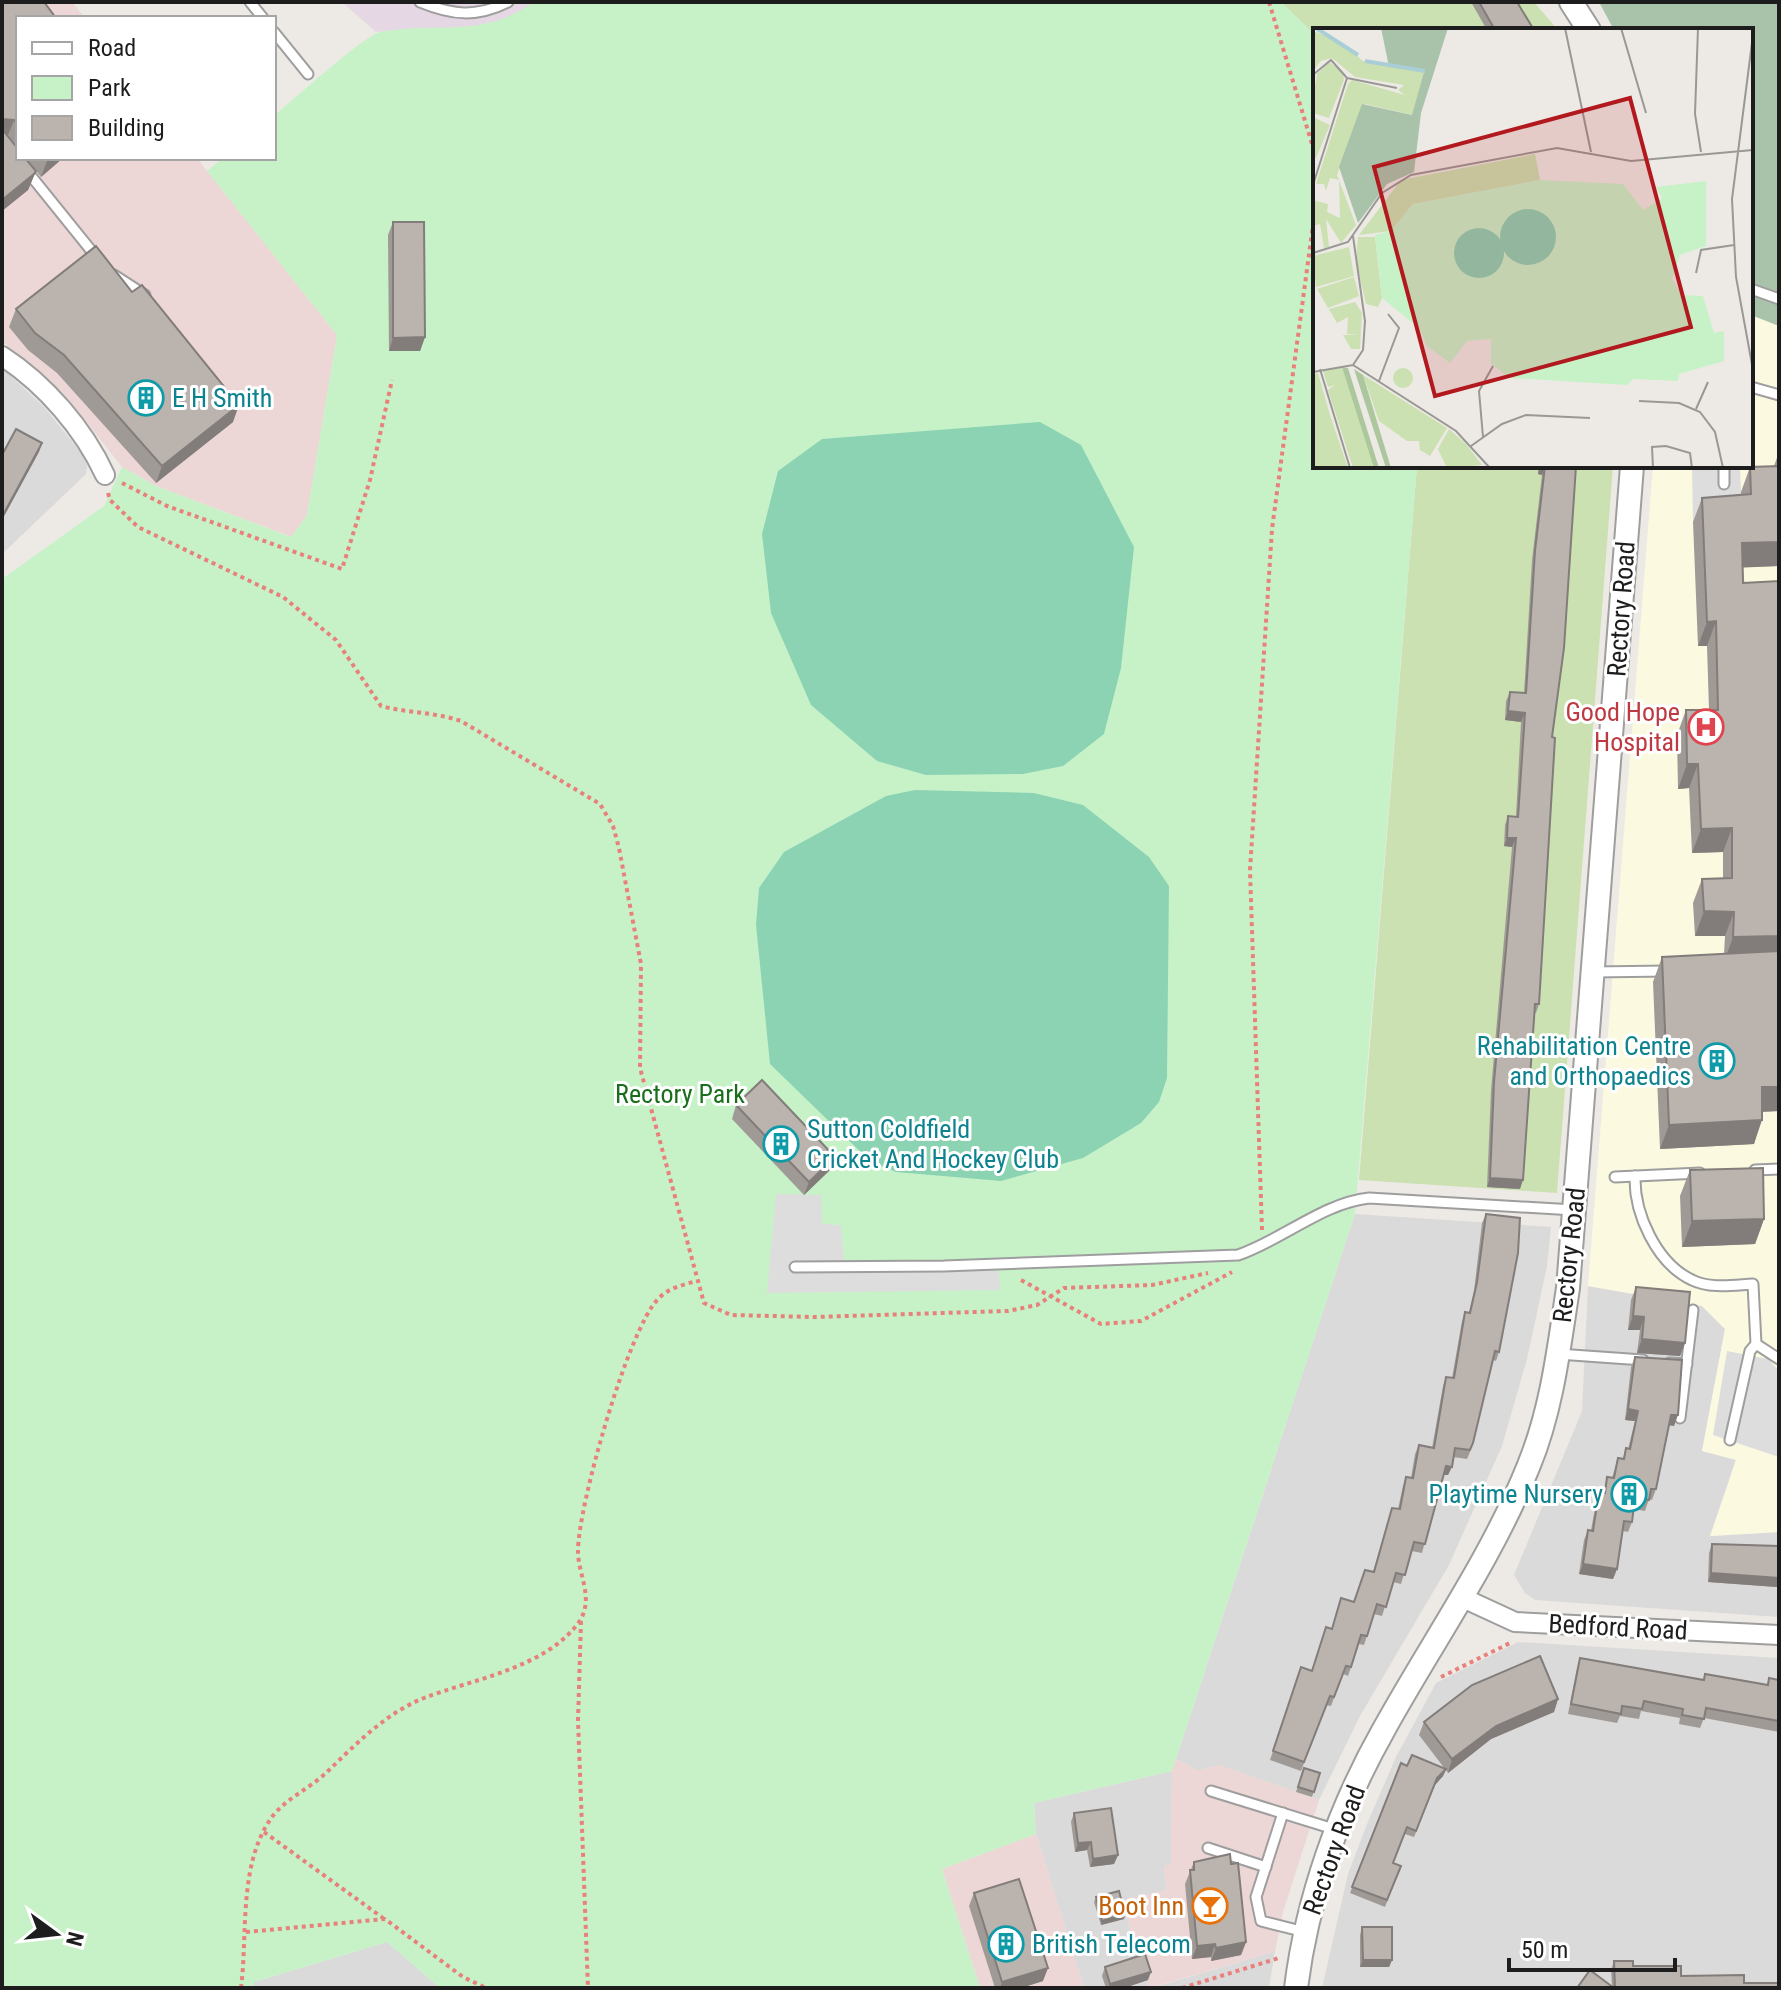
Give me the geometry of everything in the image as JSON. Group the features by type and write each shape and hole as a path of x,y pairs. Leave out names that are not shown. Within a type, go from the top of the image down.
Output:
{"street":[{"path":"1571,2 1588,28"},
{"path":"2,356 59,406 91,444 105,475"},
{"name":"Rectory Road","path":"1296,1988 1303,1941 1337,1830 1382,1731 1495,1541 1530,1463 1546,1412 1558,1354 1574,1210 1632,468"},
{"name":"Bedford Road","path":"1463,1598 1521,1622 1779,1635"}],"lane":[{"path":"420,2 455,15 492,10 508,2"},
{"path":"276,34 308,74"},
{"path":"21,164 108,271 149,297 158,308"},
{"path":"1753,290 1779,299"},
{"path":"1753,388 1779,395"},
{"path":"1724,468 1724,484"},
{"path":"1592,972 1686,970"},
{"path":"1747,1171 1779,1169"},
{"path":"1615,1177 1715,1172"},
{"path":"1635,1176 1635,1194 1641,1215 1656,1247 1676,1269 1692,1280 1712,1285 1753,1284 1756,1344 1750,1351 1730,1440"},
{"path":"795,1267 1238,1255 1263,1247 1342,1205 1369,1198 1574,1210"},
{"path":"1680,1418 1693,1310"},
{"path":"1756,1344 1779,1359"},
{"path":"1558,1354 1687,1364"},
{"path":"1211,1791 1337,1830"},
{"path":"1283,1813 1256,1897 1261,1921 1303,1941"},
{"path":"1208,1848 1266,1867"}],"path":[{"path":"1269,2 1313,147"},
{"path":"1263,1247 1250,870 1272,529 1313,225"},
{"path":"105,475 167,506 342,569 370,480 392,380"},
{"path":"105,475 110,500 138,527 283,597 336,640 381,706 405,712 436,713 461,721 600,804 613,826 619,848 641,964 640,1068 704,1303 731,1315 813,1317 1008,1311 1037,1305 1051,1297 1064,1288 1152,1285 1242,1266 1141,1321 1101,1324 1051,1297 990,1263"},
{"path":"588,1988 578,1720 581,1619 586,1588 578,1553 586,1491 619,1386 641,1329 658,1299 673,1288 696,1281"},
{"path":"241,1988 252,1863 264,1832 283,1804 300,1795 328,1771 354,1741 422,1698 507,1671 566,1637 581,1619"},
{"path":"1420,1669 1437,1679 1514,1640 1521,1622"},
{"path":"264,1832 463,1977 486,1988"},
{"path":"246,1932 385,1919"},
{"path":"1182,1988 1303,1941"},
{"path":"1429,1988 1442,1988"}],"shaded area":[{"path":"2,2 72,2 83,16 16,16 16,160 199,160 337,335 307,515 292,537 156,486 122,467 69,400 2,341"},
{"path":"342,2 534,2 510,19 470,27 376,32"},
{"path":"1599,2 1779,2 1779,326 1753,316 1753,28 1613,28"},
{"name":"Good Hope Hospital","path":"1753,316 1779,326 1779,1532 1710,1536 1736,1460 1702,1451 1725,1329 1702,1306 1588,1286 1653,468 1753,468"},
{"path":"2,368 44,407 88,461 86,474 2,554"},
{"path":"1692,468 1740,468 1742,519 1693,522"},
{"path":"776,1194 821,1195 822,1224 841,1225 845,1271 999,1271 1000,1290 767,1293"},
{"path":"1355,1214 1551,1227 1547,1266 1527,1359 1502,1446 1449,1565 1360,1716 1319,1800 1219,1765 1198,1771 1176,1759"},
{"path":"1588,1286 1702,1306 1725,1329 1702,1451 1736,1459 1711,1536 1779,1532 1779,1617 1535,1600 1525,1593 1514,1575 1582,1411"},
{"path":"1727,1351 1768,1359 1779,1371 1779,1457 1713,1435"},
{"path":"1518,1642 1779,1658 1779,1988 1322,1988 1348,1874 1396,1757 1436,1683"},
{"path":"1176,1759 1198,1771 1219,1765 1319,1800 1283,1912 1275,1951 1150,1988 1121,1900 1167,1890 1164,1866 1171,1864 1172,1771"},
{"path":"1172,1771 1171,1865 1164,1867 1167,1890 1121,1901 1150,1988 1084,1988 1036,1834 1034,1803"},
{"path":"1036,1834 1084,1988 980,1988 942,1869"},
{"path":"387,1942 440,1988 254,1988 254,1982"},
{"path":"1275,1951 1269,1988 1152,1988"}],"green space":[{"name":"Rectory Park","path":"534,2 1281,2 1313,33 1313,468 1417,468 1355,1214 1172,1771 1034,1803 1036,1834 942,1869 980,1988 440,1988 387,1942 254,1982 254,1988 2,1988 2,579 104,506 122,467 156,486 291,537 307,515 337,335 207,171 221,160 276,160 276,114 371,36 401,29 477,25 514,14"},
{"path":"1281,2 1534,2 1556,28 1313,28 1313,33"},
{"path":"1040,422 1081,445 1134,547 1121,668 1104,734 1063,766 1023,774 926,775 877,761 811,705 771,613 762,534 778,471 822,439"},
{"path":"1417,468 1613,468 1557,1193 1359,1180"},
{"path":"915,790 1034,793 1083,805 1149,857 1169,886 1167,1078 1159,1102 1141,1123 1083,1158 1001,1181 896,1172 870,1161 770,1064 756,925 759,888 784,852 886,796"}],"building":[{"path":"2,2 44,2 54,16 16,16 16,122 2,119"},
{"path":"1479,2 1517,2 1533,28 1494,28"},
{"path":"2,129 16,146 16,160 27,160 36,171 2,200"},
{"path":"393,222 424,222 425,337 393,338"},
{"name":"E H Smith","path":"96,246 132,292 142,285 239,405 162,466 64,355 35,333 16,309"},
{"path":"16,429 42,443 2,517 2,455"},
{"path":"1779,466 1779,542 1742,543 1743,583 1779,581 1779,936 1733,937 1734,912 1704,911 1702,879 1732,878 1732,828 1701,829 1698,764 1687,764 1686,710 1718,710 1716,621 1707,622 1702,498 1751,494 1750,468"},
{"path":"1545,468 1576,468 1564,648 1552,737 1555,738 1539,1004 1535,1004 1523,1180 1490,1178 1494,1082 1516,838 1507,838 1508,816 1518,817 1525,713 1508,711 1510,692 1526,693 1535,551"},
{"name":"Rehabilitation Centre and Orthopaedics","path":"1779,951 1779,1087 1762,1087 1762,1120 1669,1125 1662,957"},
{"name":"Sutton Coldfield Cricket And Hockey Club","path":"762,1080 835,1157 809,1182 736,1105"},
{"path":"1763,1168 1764,1219 1692,1221 1690,1170"},
{"path":"1486,1214 1520,1218 1518,1253 1499,1352 1495,1351 1473,1443 1470,1450 1455,1448 1452,1467 1446,1466 1425,1544 1414,1542 1405,1575 1396,1573 1386,1607 1377,1604 1367,1636 1361,1635 1351,1667 1346,1666 1334,1697 1330,1696 1304,1762 1273,1751 1301,1667 1312,1671 1326,1627 1332,1629 1341,1598 1354,1602 1365,1570 1374,1572 1392,1508 1400,1509 1406,1477 1413,1478 1419,1445 1434,1448 1446,1377 1454,1378 1465,1312 1470,1313 1477,1282"},
{"path":"1636,1287 1690,1292 1685,1343 1642,1339 1644,1317 1633,1316"},
{"path":"1635,1357 1682,1360 1678,1415 1671,1415 1656,1489 1651,1489 1649,1500 1635,1498 1632,1522 1624,1521 1617,1569 1583,1564 1588,1530 1593,1531 1599,1492 1605,1493 1607,1477 1614,1478 1618,1458 1624,1459 1626,1448 1630,1449 1638,1411 1628,1409"},
{"path":"1712,1544 1779,1546 1779,1578 1711,1573"},
{"path":"1540,1656 1558,1699 1496,1726 1452,1759 1424,1722 1472,1685"},
{"path":"1580,1658 1704,1680 1705,1674 1768,1685 1769,1678 1779,1680 1779,1721 1706,1708 1704,1719 1682,1715 1683,1709 1644,1701 1642,1709 1622,1706 1621,1714 1571,1704"},
{"path":"1412,1755 1446,1769 1437,1778 1416,1831 1407,1827 1393,1863 1401,1866 1387,1900 1352,1887 1401,1763 1407,1766"},
{"path":"1304,1768 1320,1773 1314,1792 1298,1787"},
{"path":"1111,1808 1118,1855 1093,1859 1091,1842 1078,1843 1074,1813"},
{"name":"Boot Inn","path":"1230,1854 1231,1864 1238,1863 1246,1942 1216,1948 1215,1944 1197,1946 1190,1870 1194,1870 1194,1862"},
{"name":"British Telecom","path":"1019,1879 1048,1968 1002,1982 974,1893"},
{"path":"1119,1891 1125,1914 1102,1921 1096,1897"},
{"path":"1362,1927 1392,1927 1392,1960 1363,1960"},
{"path":"1145,1954 1151,1972 1110,1984 1105,1967"},
{"path":"1614,1961 1633,1961 1633,1966 1681,1966 1681,1976 1744,1975 1744,1983 1779,1983 1779,1988 1615,1988"},
{"path":"1590,1970 1614,1988 1577,1988"}],"place":[{"name":"E H Smith","path":"146,398"},
{"name":"Good Hope Hospital","path":"1706,727"},
{"name":"Rehabilitation Centre and Orthopaedics","path":"1717,1061"},
{"name":"Sutton Coldfield Cricket And Hockey Club","path":"781,1144"},
{"name":"Playtime Nursery","path":"1629,1494"},
{"name":"Boot Inn","path":"1210,1906"},
{"name":"British Telecom","path":"1006,1944"}]}
